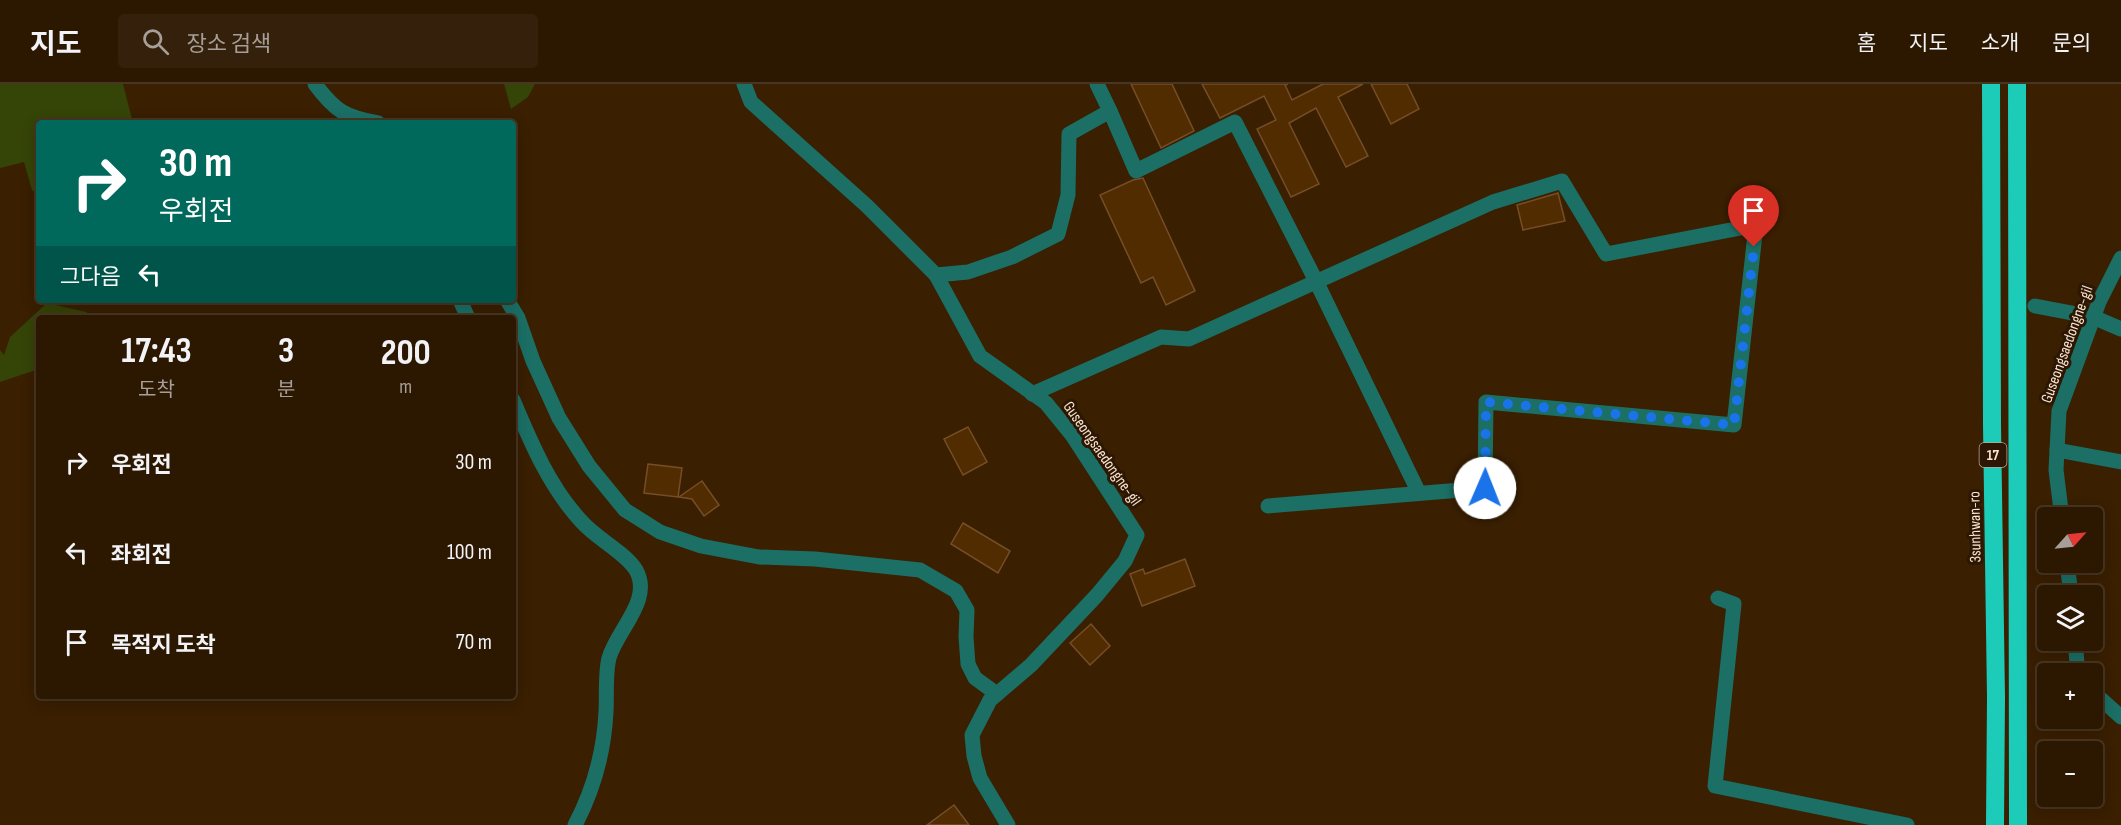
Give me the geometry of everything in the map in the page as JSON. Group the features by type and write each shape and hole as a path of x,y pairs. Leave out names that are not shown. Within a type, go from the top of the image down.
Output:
{"highway":[{"name":"3sunhwan-ro","path":"1992,84 1995,825"},
{"name":"17","path":"2017,84 2018,825"}],"street":[{"path":"315,84 340,113 364,120"},
{"name":"Guseongsaedongne-gil","path":"744,84 751,102 867,206 936,275 980,356 1046,403 1072,435 1137,535 1125,561 1096,595 1031,665 990,700 972,735 974,756 980,778 1008,825"},
{"path":"1097,84 1136,171 1235,122 1316,281 1419,493"},
{"path":"936,275 968,272 1012,257 1058,234 1068,195 1069,134 1110,111"},
{"path":"1032,394 1161,337 1189,339 1493,202 1562,181 1606,254 1756,225 1734,425 1486,402 1485,488 1268,506"},
{"name":"Guseongsaedongne-gil","path":"2061,507 2056,470 2059,411 2099,302 2121,258"},
{"path":"509,303 518,318 533,361 559,418 589,466 625,510 660,532 701,546 759,557 815,559 920,570 956,591 967,610 968,664 975,678 997,694"},
{"path":"2035,306 2093,317 2121,329"},
{"path":"516,407 541,463 572,512 600,540 627,559 640,579 640,593 634,609 615,642 609,659 603,742 591,791 574,825"},
{"path":"2057,450 2121,462"},
{"path":"1718,598 1734,604 1715,786 1907,825"},
{"path":"2103,701 2121,717"}],"green space":[{"path":"0,84 123,84 132,120 36,120 36,193 32,190 24,162 0,168"},
{"path":"504,84 535,84 528,97 511,109"},
{"path":"47,303 86,312 90,315 36,315 36,370 0,382 0,350 4,355 10,337"}],"building":[{"path":"1131,84 1172,84 1194,131 1161,148"},
{"path":"1202,84 1288,84 1285,85 1292,100 1323,84 1363,84 1338,97 1368,156 1346,167 1316,108 1289,123 1319,184 1291,197 1257,129 1276,120 1264,96 1220,118"},
{"path":"1371,84 1407,84 1419,109 1391,124"},
{"path":"1143,178 1195,291 1166,305 1153,277 1141,283 1100,195 1133,180"},
{"path":"1558,193 1565,221 1523,230 1517,205"},
{"path":"968,427 987,462 963,475 944,439"},
{"path":"648,464 682,468 678,497 644,493"},
{"path":"702,481 719,505 704,516 692,499 679,497"},
{"path":"963,523 1010,551 998,573 951,544"},
{"path":"1185,559 1195,586 1142,606 1130,574 1143,569 1145,574"},
{"path":"1091,624 1110,646 1090,665 1070,643"},
{"path":"954,805 969,825 927,825"}],"route":[{"path":"1485,488 1486,402 1734,425 1754,247"}]}
